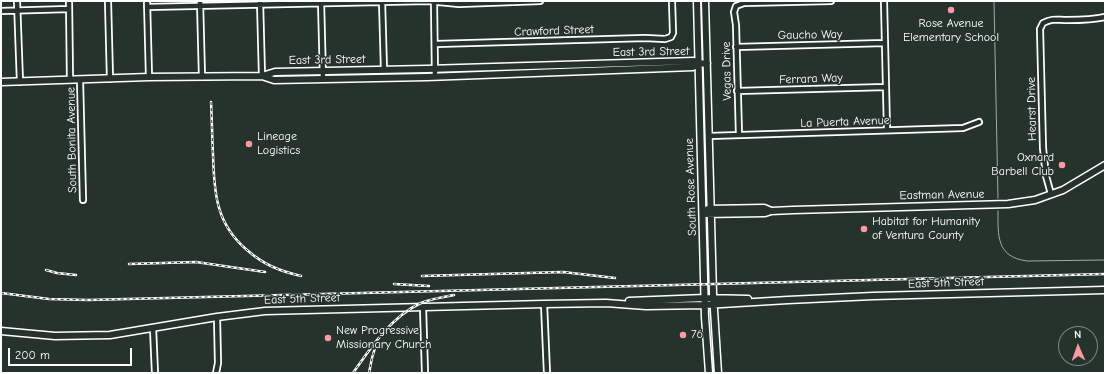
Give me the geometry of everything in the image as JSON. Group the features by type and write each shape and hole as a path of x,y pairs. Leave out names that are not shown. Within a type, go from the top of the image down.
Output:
{"main road":[{"name":"South Rose Avenue","path":"697,1 706,344 709,373"},
{"path":"702,1 705,8"},
{"name":"South Rose Avenue","path":"705,1 714,302 718,373"},
{"name":"East 3rd Street","path":"1,82 262,76 274,72 365,71 694,61 698,64 693,68 366,78 274,80 262,76"},
{"path":"698,64 707,63"},
{"name":"Eastman Avenue","path":"703,212 764,208 771,211 1008,204 1035,200 1051,194 1073,185 1105,165"},
{"name":"East 5th Street","path":"1,331 34,335 80,337 110,335 217,317 265,311 544,304 606,304 646,306 705,302 1105,290"}],"street":[{"path":"17,1 20,82"},
{"name":"South Bonita Avenue","path":"68,1 70,80"},
{"path":"108,1 110,79"},
{"path":"147,1 149,78"},
{"path":"147,7 200,4 321,2 434,1 459,4 540,1"},
{"path":"434,1 436,44 435,76"},
{"name":"Crawford Street","path":"436,44 665,39 672,36 674,29 672,1"},
{"name":"Vegas Drive","path":"738,135 734,12 736,6 744,3 831,1"},
{"path":"884,1 887,130"},
{"path":"321,2 323,79"},
{"path":"382,2 384,70"},
{"path":"260,3 262,76"},
{"path":"200,4 202,77"},
{"path":"1,11 69,9"},
{"name":"Hearst Drive","path":"1051,194 1046,176 1042,148 1041,43 1039,34 1043,23 1052,19 1098,20 1105,17"},
{"name":"Gaucho Way","path":"736,47 885,43"},
{"path":"365,71 366,78"},
{"name":"South Bonita Avenue","path":"80,80 83,200"},
{"name":"Ferrara Way","path":"737,91 886,87"},
{"name":"La Puerta Avenue","path":"710,136 963,128 979,122"},
{"path":"544,304 547,373"},
{"path":"423,307 425,373"},
{"path":"216,373 218,363 217,317"},
{"path":"153,328 155,373"}],"waterway":[{"path":"994,1 998,198"},
{"path":"998,211 998,228 1001,244 1009,255 1017,259 1027,261 1105,260"}],"railway":[{"path":"211,102 214,182 219,207 229,230 247,250 260,260 272,267 301,276"},
{"path":"129,264 196,262 265,272"},
{"path":"46,270 76,275"},
{"path":"422,276 563,272 615,278"},
{"path":"1,293 49,299 88,300 1105,274"},
{"path":"394,284 429,286"},
{"path":"353,373 391,324 410,309 433,299 454,295"},
{"path":"369,373 375,348"}],"place":[{"name":"Rose Avenue Elementary School","path":"951,10"},
{"name":"Lineage Logistics","path":"249,144"},
{"name":"Oxnard Barbell Club","path":"1062,165"},
{"name":"Habitat for Humanity of Ventura County","path":"864,229"},
{"name":"76","path":"683,335"},
{"name":"New Progressive Missionary Church","path":"328,338"}]}
